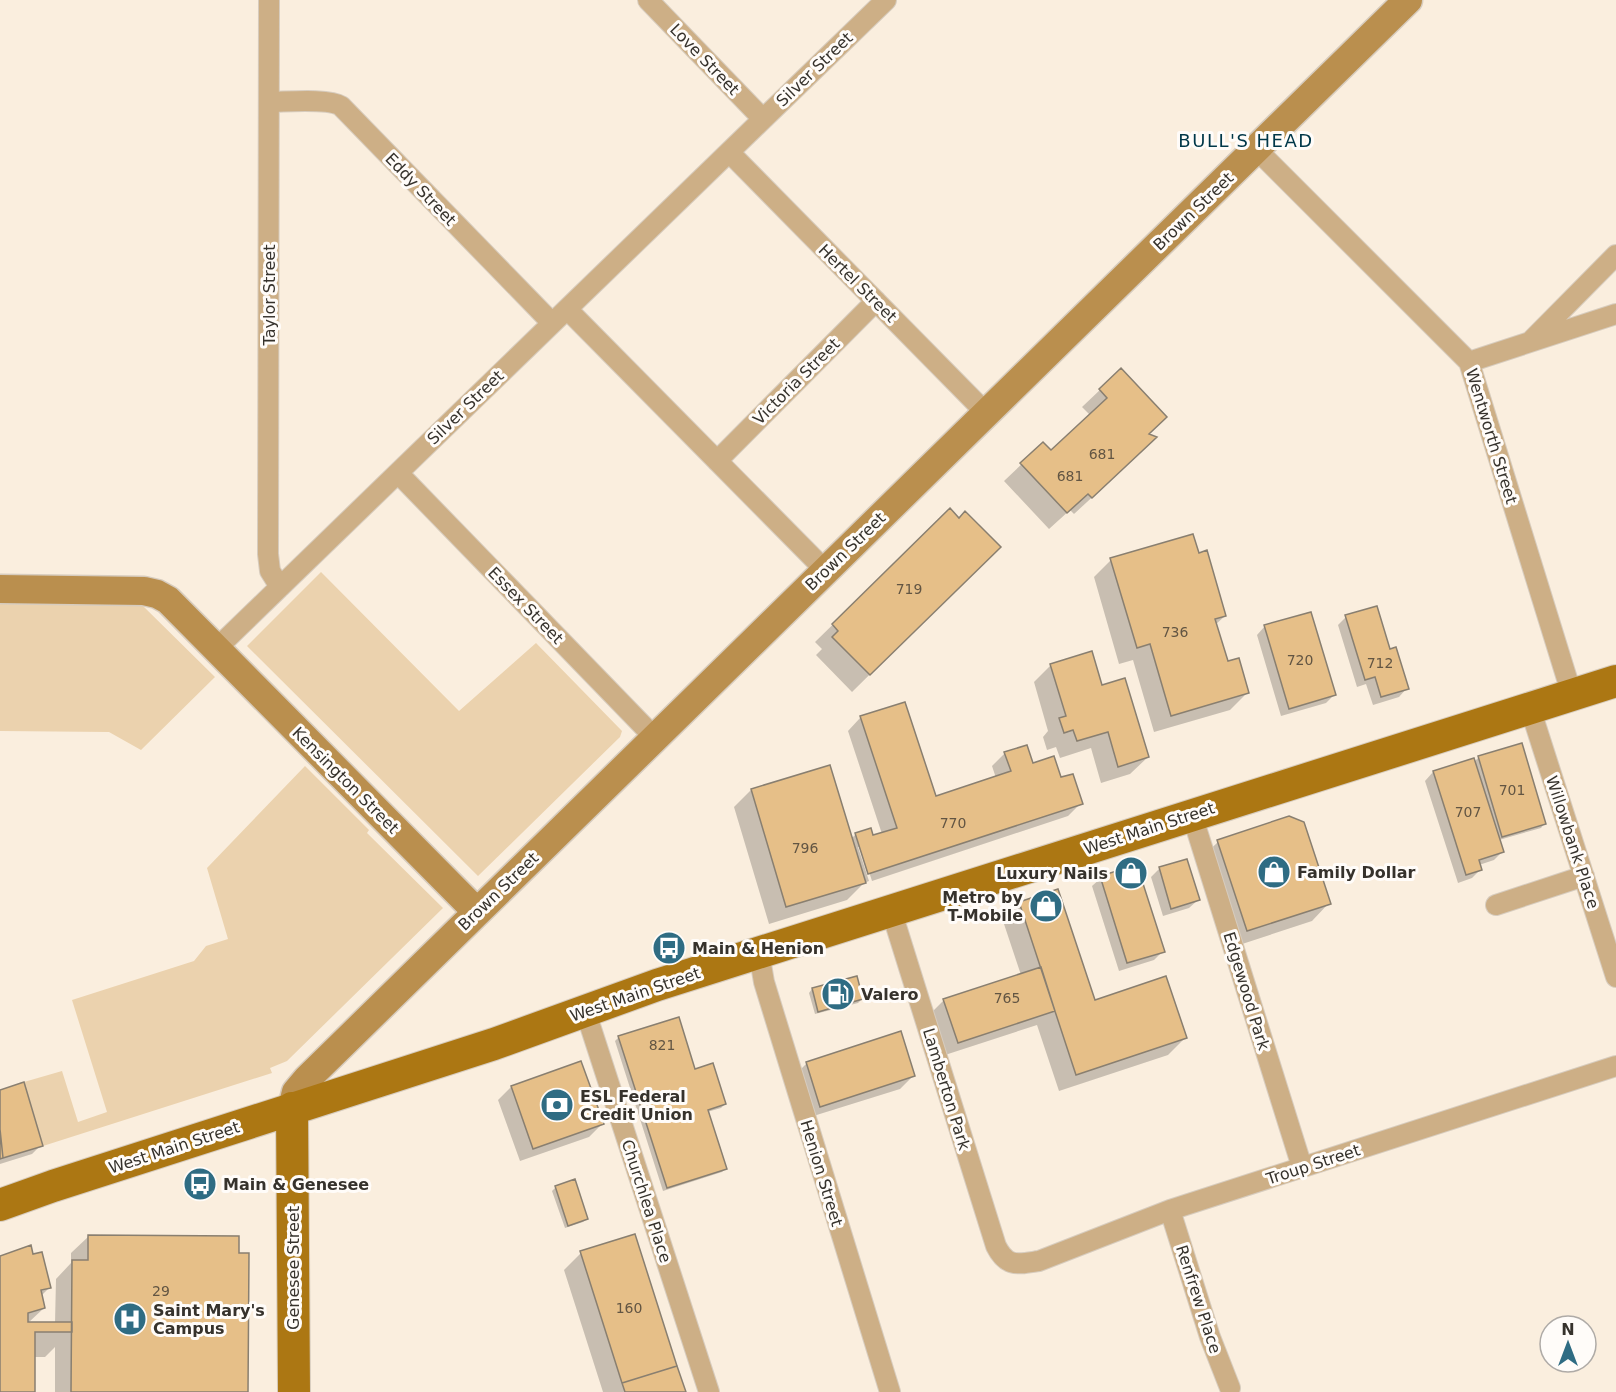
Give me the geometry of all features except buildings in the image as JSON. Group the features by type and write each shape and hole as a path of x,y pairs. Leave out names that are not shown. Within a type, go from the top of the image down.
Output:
{"main road":[{"name":"Brown Street","path":"292,1108 296,1092 307,1079 1408,0"},
{"path":"0,589 137,591 157,594 173,604 216,649"},
{"name":"Kensington Street","path":"216,649 477,912"},
{"name":"West Main Street","path":"0,1205 52,1186 494,1044 623,996 1616,681"},
{"name":"Genesee Street","path":"292,1108 294,1392"}],"street":[{"name":"Taylor Street","path":"269,0 268,554 270,571 280,587"},
{"name":"Love Street","path":"648,0 763,119"},
{"name":"Silver Street","path":"216,649 886,0"},
{"name":"Eddy Street","path":"269,102 332,102 341,106 552,323"},
{"name":"Wentworth Street","path":"1256,149 1469,362 1572,695"},
{"name":"Hertel Street","path":"729,152 986,413"},
{"path":"1528,344 1616,255"},
{"name":"Victoria Street","path":"717,461 876,301"},
{"path":"567,309 825,570"},
{"path":"1469,362 1616,314"},
{"name":"Essex Street","path":"398,473 655,738"},
{"name":"Willowbank Place","path":"1530,708 1616,976"},
{"name":"Edgewood Park","path":"1192,815 1302,1167"},
{"path":"1496,905 1584,876"},
{"name":"Lamberton Park","path":"891,910 996,1246 1005,1259 1011,1263"},
{"name":"Henion Street","path":"759,953 764,982 890,1392"},
{"name":"Churchlea Place","path":"585,1010 709,1392"},
{"name":"Troup Street","path":"1011,1263 1039,1261 1170,1210 1616,1066"},
{"name":"Renfrew Place","path":"1170,1210 1210,1336 1230,1388"}],"shaded area":[{"path":"321,572 459,711 536,643 622,731 620,737 478,876 247,646"},
{"path":"0,604 142,605 215,677 141,750 109,732 0,731"},
{"path":"305,766 369,830 367,833 443,908 287,1061 270,1068 272,1073 43,1146 24,1082 62,1071 78,1122 107,1112 72,1000 194,961 206,946 228,939 207,868"}],"place":[{"name":"Family Dollar","path":"1274,872"},
{"name":"Luxury Nails","path":"1131,873"},
{"name":"Metro by T-Mobile","path":"1046,906"},
{"name":"Main & Henion","path":"669,948"},
{"name":"Valero","path":"838,994"},
{"name":"ESL Federal Credit Union","path":"557,1105"},
{"name":"Main & Genesee","path":"200,1184"},
{"name":"Saint Mary's Campus","path":"130,1319"}],"district":[{"name":"BULL'S HEAD","path":"1246,141"}]}
